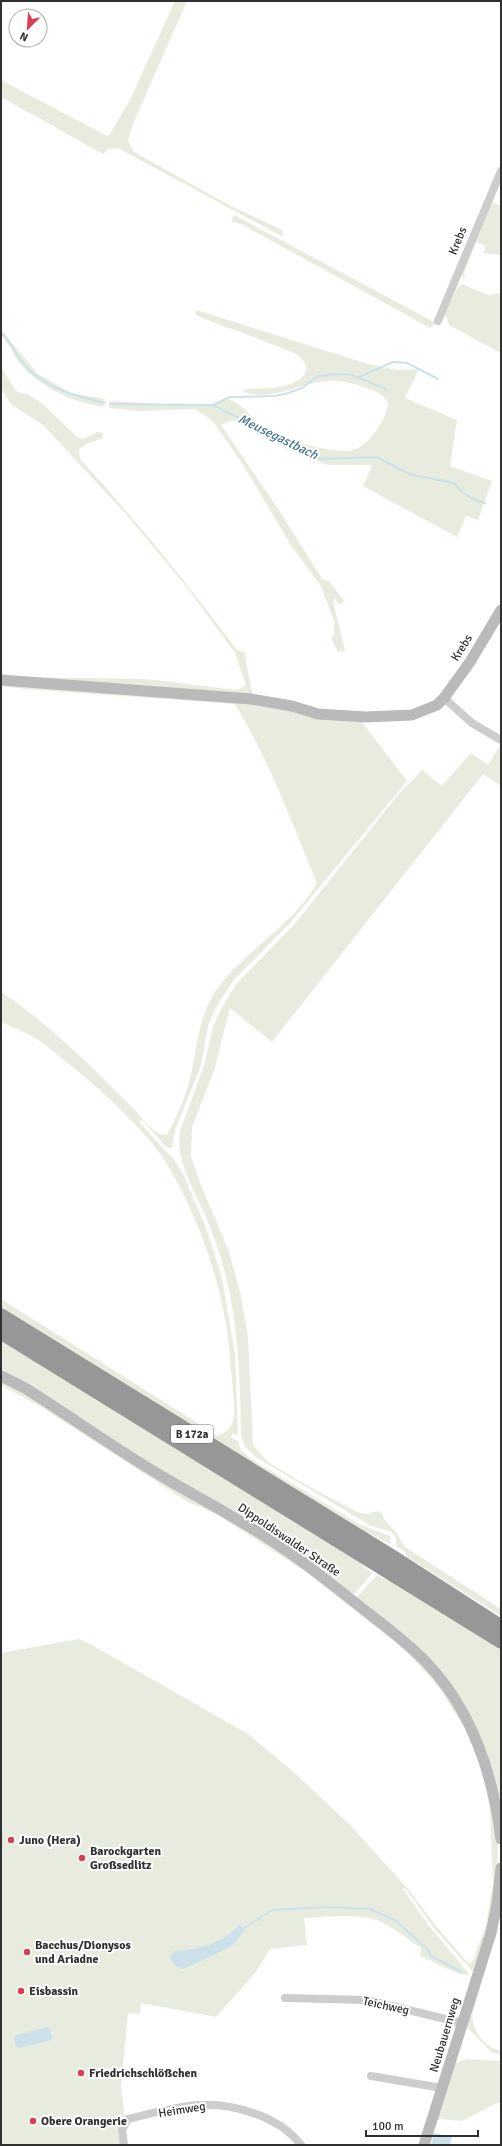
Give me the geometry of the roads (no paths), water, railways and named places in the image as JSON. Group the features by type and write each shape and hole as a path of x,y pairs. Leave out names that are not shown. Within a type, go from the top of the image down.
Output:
{"highway":[{"name":"B 172a","path":"1,1316 384,1559 501,1641"},
{"name":"B 172a","path":"1,1332 501,1627"}],"street":[{"name":"Krebs","path":"438,321 501,171"},
{"name":"Krebs","path":"444,698 470,662 501,610"},
{"path":"1,680 251,699 292,706 318,714 360,717 412,715 437,705 444,698 472,723 501,740"},
{"name":"Dippoldiswalder Straße","path":"1,1376 25,1388 162,1477 220,1508 283,1548 325,1578 407,1644 427,1663 443,1682 472,1730 485,1761 494,1790 501,1839"},
{"name":"Neubauernweg","path":"424,2145 491,1933 497,1904 501,1868"},
{"name":"Teichweg","path":"285,1998 367,2000 462,2023"},
{"path":"371,2076 442,2088"},
{"name":"Heimweg","path":"124,2145 122,2130 128,2119 197,2105 210,2105 252,2113 274,2122 288,2131 301,2145"}],"water":[{"path":"239,1925 242,1926 244,1931 234,1944 184,1969 175,1967 170,1957 175,1951 201,1947 218,1941"},
{"path":"47,2027 50,2029 51,2040 19,2048 16,2047 14,2038 16,2035"},
{"path":"434,2133 452,2137 450,2145 431,2145"}],"waterway":[{"name":"Meusegastbach","path":"1,332 23,363 40,379 60,390 105,403"},
{"path":"359,377 393,362 407,363 438,379"},
{"path":"213,405 230,397 275,396 288,393 302,388 318,376 337,374 352,375 386,389"},
{"name":"Meusegastbach","path":"110,404 213,405 321,459 377,457 409,474 454,483 462,492 475,500 485,503"},
{"path":"241,1930 272,1910 327,1907 370,1909 396,1921 427,1949 431,1956 462,1972"}],"place":[{"name":"Juno (Hera)","path":"11,1840"},
{"name":"Barockgarten Großsedlitz","path":"82,1858"},
{"name":"Bacchus/Dionysos und Ariadne","path":"27,1952"},
{"name":"Eisbassin","path":"21,1991"},
{"name":"Friedrichschlößchen","path":"81,2073"},
{"name":"Obere Orangerie","path":"33,2121"}]}
